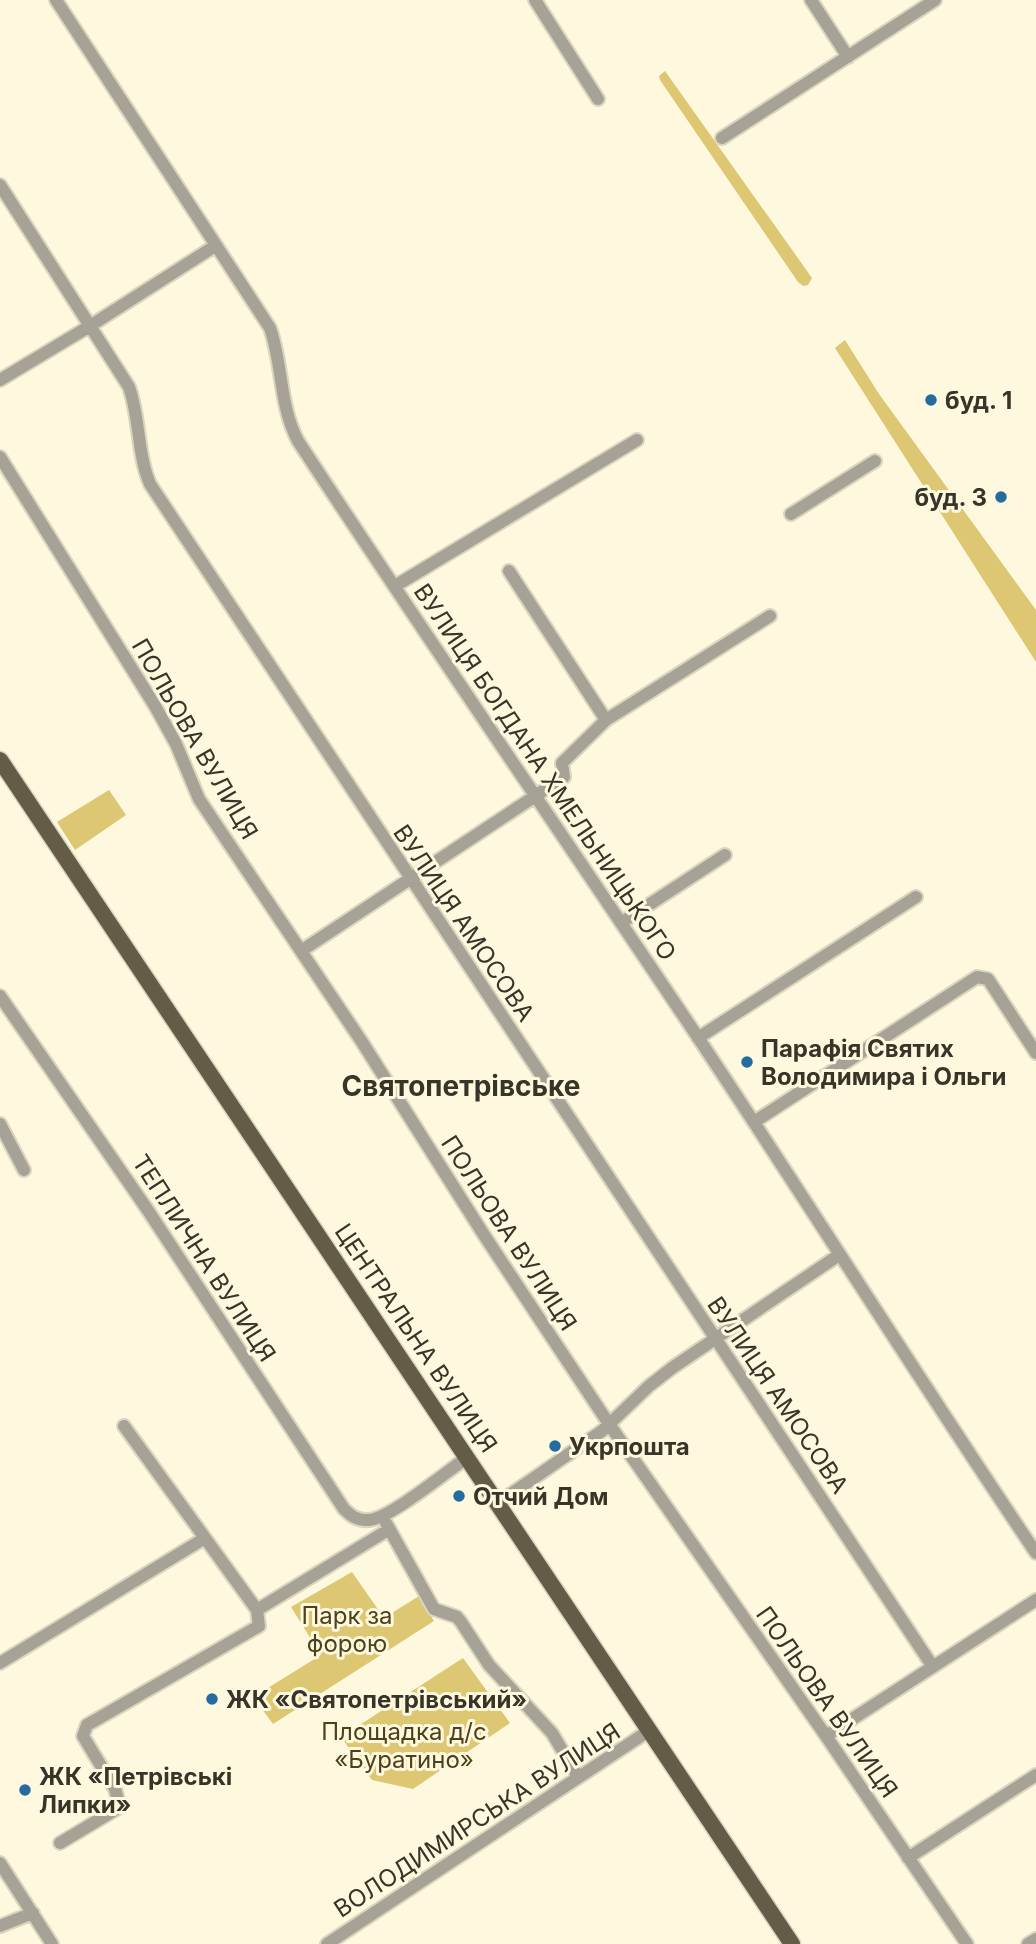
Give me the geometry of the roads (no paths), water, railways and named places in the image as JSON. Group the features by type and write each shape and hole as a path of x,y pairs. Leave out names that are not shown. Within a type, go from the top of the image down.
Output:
{"main road":[{"name":"ЦЕНТРАЛЬНА ВУЛИЦЯ","path":"0,760 5,778 468,1457 792,1944"}],"street":[{"name":"ВУЛИЦЯ БОГДАНА ХМЕЛЬНИЦЬКОГО","path":"56,0 270,328 285,408 298,440 754,1122 1036,1553"},
{"path":"535,0 598,99"},
{"path":"811,0 848,57"},
{"path":"722,138 935,0"},
{"name":"ВУЛИЦЯ АМОСОВА","path":"0,185 129,387 137,414 143,462 150,484 933,1667"},
{"path":"0,380 215,246"},
{"path":"395,586 637,440"},
{"name":"ПОЛЬОВА ВУЛИЦЯ","path":"0,457 155,706 176,744 199,799 609,1424 827,1736 967,1944"},
{"path":"791,514 874,461"},
{"path":"509,571 606,720"},
{"path":"301,951 564,777 562,763 606,720 770,616"},
{"path":"621,923 725,855"},
{"path":"698,1038 916,897"},
{"path":"754,1122 977,977 988,979 1036,1052"},
{"name":"ТЕПЛИЧНА ВУЛИЦЯ","path":"0,996 147,1209 344,1509 356,1519 367,1520 384,1516"},
{"path":"0,1124 24,1170"},
{"path":"498,1503 609,1424 649,1386 715,1338 839,1255"},
{"path":"60,1843 115,1810 119,1803 115,1789 83,1736 87,1725 259,1626 257,1610 124,1426"},
{"path":"468,1457 384,1516 388,1530 435,1609 461,1622 489,1665 552,1733 578,1777"},
{"path":"257,1610 388,1530"},
{"path":"0,1663 205,1538"},
{"path":"827,1736 1036,1600"},
{"name":"ВОЛОДИМИРСЬКА ВУЛИЦЯ","path":"327,1944 650,1730"},
{"path":"908,1858 1036,1775"},
{"path":"0,1863 52,1944"},
{"path":"0,1926 33,1913"},
{"path":"1028,1944 1036,1939"}],"place":[{"name":"буд. 1","path":"931,400"},
{"name":"буд. 3","path":"1001,497"},
{"name":"Парафія Святих Володимира і Ольги","path":"747,1062"},
{"name":"Укрпошта","path":"555,1446"},
{"name":"Отчий Дом","path":"459,1496"},
{"name":"ЖК «Святопетрівський»","path":"212,1699"},
{"name":"ЖК «Петрівські Липки»","path":"25,1790"}],"district":[{"name":"Святопетрівське","path":"461,1086"}],"park label":[{"name":"Парк за форою","path":"347,1629"},
{"name":"Площадка д/с «Буратино»","path":"404,1745"}]}
